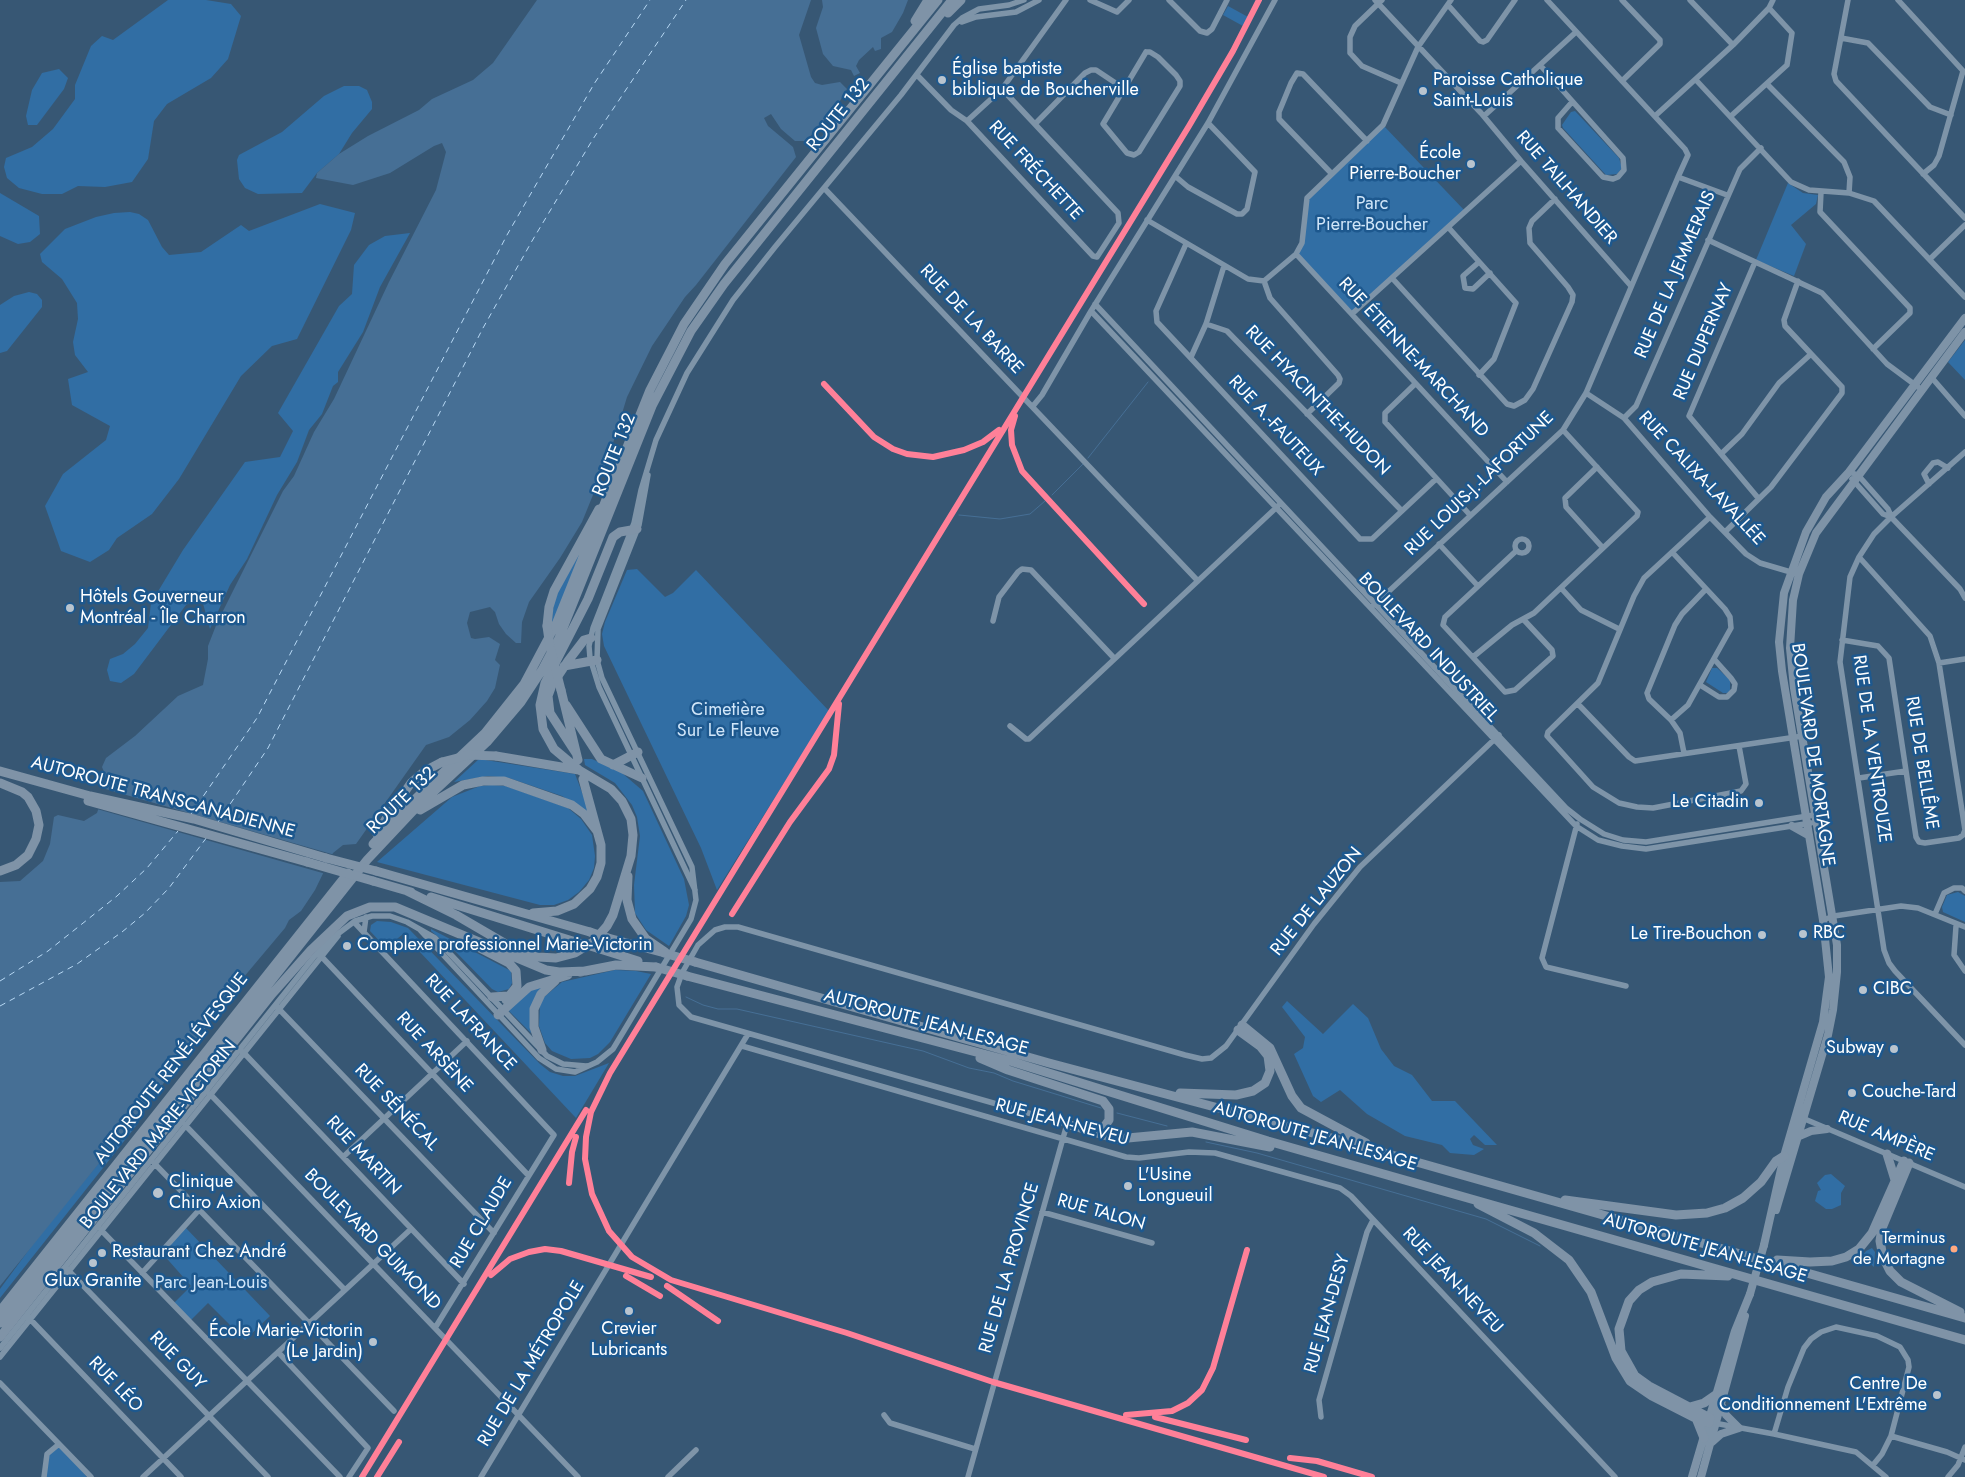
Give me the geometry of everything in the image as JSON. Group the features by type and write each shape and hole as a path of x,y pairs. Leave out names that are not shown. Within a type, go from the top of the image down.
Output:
{"highway":[{"path":"896,52 928,0"},
{"name":"ROUTE 132","path":"370,847 412,802 489,728 524,684 539,659 560,615 657,373 694,308 719,272 938,0"},
{"name":"ROUTE 132","path":"318,922 384,840 482,748 521,702 548,660 566,623 662,384 703,312 952,0"},
{"path":"915,47 961,0"},
{"path":"572,631 625,474"},
{"path":"591,638 584,640 564,666 550,688 548,705 552,717 577,756 566,705 561,690 549,643 547,626 549,607 554,591 612,484"},
{"path":"524,913 552,912 578,901 590,890 597,877 601,863 601,846 581,774 560,756 549,742 542,726 540,710 545,683 588,599 613,537 618,532 630,532"},
{"path":"564,666 593,660"},
{"path":"566,705 599,756 613,765 642,778"},
{"path":"0,1330 364,871 417,812 482,748"},
{"path":"613,765 635,754"},
{"path":"370,847 386,817 408,787 425,771 442,762 469,755 496,756 581,774 609,786 625,806 631,819 634,835 628,866 613,915 602,934 580,951 554,958 538,957 521,952 443,908 407,891"},
{"name":"AUTOROUTE TRANSCANADIENNE","path":"0,771 89,799 407,891 656,967"},
{"name":"AUTOROUTE TRANSCANADIENNE","path":"0,777 89,799 194,819 608,938 667,953"},
{"path":"417,812 463,785 479,781 500,781 519,785 572,805 584,814 597,831"},
{"path":"0,782 22,792 28,797 36,811 39,825 36,839 28,855 16,865 0,871"},
{"name":"AUTOROUTE RENÉ-LÉVESQUE","path":"0,1311 370,847"},
{"path":"628,866 628,900 632,920 646,939 667,953"},
{"path":"0,1337 272,994 311,950 343,919 361,909 386,906 403,910 546,970 559,972 586,970"},
{"name":"AUTOROUTE RENÉ-LÉVESQUE","path":"0,1323 318,922"},
{"path":"452,931 514,968 518,982 516,988 499,1010"},
{"name":"AUTOROUTE JEAN-LESAGE","path":"667,953 1154,1091 1381,1152 1965,1316"},
{"path":"499,1010 529,987 559,977 616,964 656,967"},
{"name":"AUTOROUTE JEAN-LESAGE","path":"656,967 1051,1073 1315,1154 1965,1340"},
{"path":"542,1050 534,1027 534,1009 541,994 559,977"},
{"path":"492,997 508,996"},
{"path":"1154,1091 1220,1096 1258,1089 1268,1079 1270,1060 1262,1048 1240,1028"},
{"path":"1240,1028 1270,1048 1292,1096 1303,1110 1381,1152"},
{"path":"957,1048 1008,1070 1103,1101 1109,1109 1109,1120 1104,1127 1092,1132"},
{"path":"1067,1124 1120,1139 1168,1133 1199,1133 1315,1154"},
{"path":"1887,1154 1895,1180"},
{"path":"1544,1198 1595,1202 1676,1215 1707,1214 1729,1207 1743,1198 1758,1184 1776,1161 1784,1156"},
{"path":"1758,1259 1819,1262 1836,1260 1852,1254 1865,1244 1872,1233 1895,1180 1906,1162"},
{"path":"1906,1162 1882,1228 1880,1241 1883,1257 1892,1274 1903,1283 1965,1316"},
{"path":"1467,1198 1498,1216 1534,1233 1562,1253 1579,1272 1591,1292 1616,1358 1628,1379 1647,1394 1696,1418 1712,1421"},
{"path":"1712,1421 1690,1406 1648,1386 1630,1370 1619,1344 1619,1329 1623,1312 1636,1293 1652,1282 1664,1277 1696,1274 1747,1278"},
{"path":"1690,1406 1706,1402 1717,1394"},
{"path":"1696,1418 1707,1440"}],"main road":[{"name":"BOULEVARD DE MORTAGNE","path":"1712,1421 1722,1406 1750,1294 1797,1137 1799,1117 1827,1006 1829,977 1823,920 1779,642 1784,593 1815,515 1826,497 1916,385 1965,318"},
{"name":"BOULEVARD DE MORTAGNE","path":"1764,1245 1784,1156 1827,1039 1834,1006 1837,957 1790,648 1793,600 1799,574 1816,533 1965,332"},
{"path":"1792,826 1808,834"},
{"path":"1797,1137 1811,1131 1827,1129"},
{"name":"BOULEVARD DE MORTAGNE","path":"1701,1477 1717,1394 1736,1331 1750,1294"},
{"path":"1707,1440 1739,1428 1726,1415 1722,1406"},
{"name":"BOULEVARD DE MORTAGNE","path":"1692,1477 1707,1440"}],"street":[{"name":"BOULEVARD MARIE-VICTORIN","path":"593,660 598,629 630,532 653,450 683,380 720,319 756,270 962,18 976,10 1009,5 1024,0"},
{"name":"BOULEVARD MARIE-VICTORIN","path":"950,31 970,18 1016,12 1039,0"},
{"path":"967,121 1002,89 1066,0"},
{"path":"1090,0 1117,12 1128,0"},
{"path":"1169,0 1200,31 1207,33 1212,29 1227,0"},
{"path":"1033,406 1042,395 1095,304 1208,123 1276,0"},
{"path":"1147,220 1248,279 1264,281 1296,254 1302,243 1307,198 1383,125 1418,47 1449,2 1480,41 1483,42 1487,40 1515,0"},
{"path":"1547,0 1655,116 1733,45 1769,8 1773,0"},
{"path":"1622,0 1660,40 1658,48 1622,81"},
{"path":"1690,0 1733,45"},
{"path":"1848,0 1834,74 1836,81 1922,174 1964,214"},
{"path":"1898,0 1964,72 1939,156 1934,165 1922,174"},
{"path":"1379,1 1355,26 1350,37 1350,53 1362,66 1401,83"},
{"name":"RUE TAILHANDIER","path":"1379,1 1418,47 1484,116 1631,286"},
{"path":"1731,116 1788,65 1792,33 1769,8"},
{"path":"1484,116 1576,32"},
{"path":"1841,38 1868,43 1930,107 1950,114"},
{"path":"1150,52 1180,81 1140,152 1134,155 1127,153 1103,124 1123,88 1144,54 1150,52"},
{"path":"1540,66 1623,158 1624,170 1618,177 1613,179 1603,177 1558,128 1558,118 1572,102"},
{"path":"1002,89 1036,123 1084,73 1091,70 1096,70 1123,88"},
{"path":"1331,173 1279,119 1279,112 1297,73 1303,74 1367,141"},
{"name":"RUE FRÉCHETTE","path":"917,74 951,110 967,121 1094,256 1100,253 1119,223 1120,217 1036,123"},
{"path":"1696,80 1791,182 1809,190 1850,193 1874,201 1965,297"},
{"path":"1767,84 1844,162 1850,177 1850,193"},
{"name":"RUE LOUIS-J.-LAFORTUNE","path":"1370,608 1562,430 1586,393 1688,155 1685,149 1655,116"},
{"path":"1175,176 1188,187 1237,214 1242,214 1248,209 1256,172 1208,123"},
{"name":"RUE DE LA JEMMERAIS","path":"1624,418 1636,406 1740,169 1761,148"},
{"path":"1353,313 1521,161"},
{"path":"1678,176 1727,195"},
{"name":"RUE DE LA BARRE","path":"824,188 1198,582"},
{"path":"1821,192 1820,212 1910,308 1910,313 1873,349"},
{"path":"1392,278 1479,375 1507,404 1514,406 1525,400 1544,369 1573,295 1530,243 1528,236 1532,222 1555,199"},
{"path":"1930,259 1965,225"},
{"path":"1448,227 1516,304 1494,359 1479,375"},
{"path":"1708,240 1822,292 1887,364 1923,391"},
{"name":"RUE A.-FAUTEUX","path":"1186,244 1155,316 1157,322 1360,540 1372,539 1436,479"},
{"name":"RUE ÉTIENNE-MARCHAND","path":"1296,254 1353,313 1415,384 1507,482"},
{"path":"1480,262 1463,276 1465,288 1473,289 1490,273"},
{"name":"RUE DUPERNAY","path":"1755,262 1689,416 1759,499"},
{"path":"1190,357 1206,324 1224,266"},
{"path":"1264,281 1270,298 1338,374 1340,380 1339,384 1306,414"},
{"path":"1726,531 1771,487 1842,393 1842,387 1785,326 1784,320 1798,281"},
{"name":"BOULEVARD INDUSTRIEL","path":"1095,304 1500,735 1530,773"},
{"name":"BOULEVARD INDUSTRIEL","path":"1091,311 1473,718 1552,796 1576,826 1598,840 1646,849 1706,840 1780,824 1792,826 1806,820"},
{"name":"RUE HYACINTHE-HUDON","path":"1206,324 1227,331 1401,510"},
{"path":"1721,454 1742,434 1780,383 1811,354"},
{"path":"1149,372 1154,367"},
{"path":"1932,378 1965,416"},
{"path":"1161,386 1167,380"},
{"path":"1415,384 1385,413 1385,422 1470,515"},
{"name":"RUE CALIXA-LAVALLÉE","path":"1586,393 1624,418 1746,554 1760,563 1799,574"},
{"path":"1188,414 1194,409"},
{"path":"1473,657 1512,625 1524,620 1561,588 1637,516 1638,512 1562,430"},
{"path":"1216,444 1222,440"},
{"name":"RUE DE LA VENTROUZE","path":"1965,452 1891,516 1874,534 1859,557 1850,577 1840,662 1884,950 1889,963 1965,1045"},
{"path":"1236,465 1241,460"},
{"path":"1929,484 1924,474 1933,463 1938,462 1948,468"},
{"path":"1597,468 1566,498 1566,507 1603,548"},
{"path":"1247,477 1253,472"},
{"path":"1848,472 1856,478 1883,514 1891,516 1960,589 1965,598"},
{"path":"1010,726 1026,739 1029,739 1281,503"},
{"path":"1710,516 1644,578 1620,629 1598,683 1548,732 1548,740 1593,787 1619,803 1637,808 1653,808 1741,792 1746,784 1739,746"},
{"name":"BOULEVARD MARIE-VICTORIN","path":"0,1348 100,1229 319,955 341,932 354,922 366,917 390,916 407,922 442,945 492,997 499,1010 537,1056 550,1066 575,1072 602,1059 613,1049 691,919 695,907 695,890 690,865 596,680 591,638 630,532"},
{"path":"1439,544 1478,586"},
{"path":"1516,551 1445,617 1443,625 1505,692 1515,690 1553,656 1552,650 1524,620"},
{"path":"1671,720 1688,705 1731,628 1730,617 1672,552"},
{"name":"RUE DE BELLÊME","path":"1842,640 1878,646 1889,658 1916,837 1919,842 1959,838 1964,835 1965,830 1939,663 1930,636 1859,557"},
{"path":"993,621 999,597 1018,572 1031,570 1114,658"},
{"path":"1348,584 1353,579"},
{"path":"1561,588 1581,610 1620,629"},
{"path":"1684,753 1682,740 1671,720 1649,699 1647,693 1675,625 1682,614 1706,589"},
{"path":"1700,685 1719,697 1727,697 1734,690 1735,684 1714,659"},
{"path":"1939,663 1965,659"},
{"path":"1578,704 1635,761 1802,736"},
{"path":"1473,718 1478,712"},
{"name":"RUE DE LAUZON","path":"1213,1057 1224,1049 1314,924 1360,867 1500,735"},
{"name":"BOULEVARD MARIE-VICTORIN","path":"635,754 642,778 695,890"},
{"path":"1859,778 1906,771"},
{"name":"BOULEVARD INDUSTRIEL","path":"1552,796 1580,819 1604,834 1623,840 1653,840 1815,819"},
{"path":"1580,819 1576,826 1542,958 1546,967 1626,986"},
{"path":"1704,832 1706,840"},
{"path":"1653,840 1654,848"},
{"path":"1935,914 1944,893 1954,888 1962,888 1965,891"},
{"path":"1823,920 1832,916 1878,908 1918,908 1935,914 1956,926 1965,927"},
{"path":"364,932 366,917"},
{"name":"RUE LAFRANCE","path":"354,922 554,1134"},
{"path":"1956,926 1954,955 1965,971"},
{"name":"RUE JEAN-NEVEU","path":"1067,1124 694,1018 683,1011 678,1002 677,985 683,970 704,938 712,931 722,927 742,928 1185,1055 1202,1059 1213,1057"},
{"name":"BOULEVARD MARIE-VICTORIN","path":"420,930 499,1010 553,1060 563,1064 591,1065"},
{"name":"RUE ARSÈNE","path":"319,955 528,1175"},
{"name":"RUE SÉNÉCAL","path":"278,1007 494,1232"},
{"name":"RUE DE LA MÉTROPOLE","path":"480,1477 519,1416 748,1034"},
{"path":"343,1157 431,1072 467,1041"},
{"name":"RUE JEAN-NEVEU","path":"742,1046 1134,1158 1189,1152 1221,1154 1338,1187 1349,1194 1615,1477"},
{"name":"RUE MARTIN","path":"242,1051 464,1284"},
{"name":"BOULEVARD GUIMOND","path":"209,1093 578,1477"},
{"name":"RUE AMPÈRE","path":"1799,1117 1965,1187"},
{"path":"184,1124 345,1290"},
{"name":"RUE DE LA PROVINCE","path":"968,1477 1067,1124"},
{"name":"RUE CLAUDE","path":"436,1328 528,1175 542,1157 554,1134"},
{"path":"153,1162 394,1411"},
{"path":"142,1274 199,1210"},
{"name":"RUE TALON","path":"1042,1212 1152,1243"},
{"name":"RUE JEAN-DESY","path":"1321,1417 1319,1400 1367,1232 1373,1220"},
{"path":"143,1477 411,1228"},
{"path":"100,1229 340,1477"},
{"name":"RUE GUY","path":"67,1269 268,1477"},
{"name":"BOULEVARD MARIE-VICTORIN","path":"0,1357 28,1317"},
{"name":"RUE LÉO","path":"28,1317 181,1477"},
{"path":"1774,1434 1788,1387 1804,1348 1818,1333 1836,1328 1857,1330 1893,1342 1905,1354 1909,1367 1891,1436 1882,1454 1873,1465"},
{"path":"278,1352 368,1448 349,1477"},
{"path":"0,1383 89,1476"},
{"path":"884,1415 890,1423 975,1449"},
{"path":"1712,1421 1856,1452 1886,1477"},
{"path":"1891,1436 1963,1459"},
{"path":"44,1477 47,1454 59,1444"},
{"path":"1948,1477 1963,1459 1965,1447"},
{"path":"668,1477 696,1450"}],"green space":[{"path":"168,0 206,0 231,4 241,16 228,59 211,78 167,104 154,121 148,159 132,182 105,187 78,186 62,194 42,194 19,188 7,178 4,167 6,158 32,147 53,129 75,99 75,85 91,46 102,36 113,40"},
{"path":"1228,6 1248,17 1243,26 1223,15"},
{"path":"59,69 68,78 64,89 37,125 28,125 26,116 32,90 42,73"},
{"path":"344,86 359,86 367,90 372,102 372,109 352,133 339,154 317,173 302,193 258,194 245,188 239,179 237,160 239,155 282,132 324,96"},
{"path":"1575,111 1619,158 1622,168 1617,174 1606,175 1563,128 1562,125 1571,112"},
{"name":"Parc Pierre-Boucher","path":"1383,125 1465,211 1353,313 1296,254 1302,243 1307,198"},
{"path":"1788,183 1803,193 1818,195 1816,204 1791,225 1806,244 1794,276 1756,260"},
{"path":"0,193 39,216 40,234 30,242 18,244 0,236"},
{"path":"320,204 355,213 351,230 297,339 272,346 241,376 179,479 152,514 117,538 109,550 90,562 61,551 45,506 63,474 106,440 110,426 72,405 68,379 88,372 75,355 73,342 78,319 77,303 62,279 42,262 40,254 65,229 96,217 114,213 130,212 139,214 148,220 162,247 169,255 201,252 241,225 249,231"},
{"path":"410,233 380,287 363,332 338,372 338,382 333,386 322,414 309,430 297,462 277,495 247,559 230,585 210,629 201,596 186,605 134,674 121,683 110,681 107,670 110,659 123,654 135,644 148,628 151,603 183,550 245,462 280,457 293,431 278,413 339,306 352,294 354,265 369,245 385,236"},
{"path":"29,292 37,294 42,300 42,307 7,351 0,353 0,305 14,296"},
{"path":"1965,340 1965,380 1948,362"},
{"path":"589,536 551,626 554,602 559,590"},
{"name":"Cimetière Sur Le Fleuve","path":"637,569 665,597 673,593 696,570 829,711 717,890 701,848 604,646 602,634 605,622 627,570"},
{"path":"1712,668 1717,668 1730,680 1730,691 1723,693 1706,682"},
{"path":"479,759 575,774 590,813 562,796 509,778 488,776 454,782"},
{"path":"584,759 592,759 622,773 643,791 684,879 689,905 686,916 669,946 646,930 635,913 634,885 640,836 637,817 632,805 615,783 585,765"},
{"path":"480,786 506,786 568,808 581,819 592,835 595,856 594,868 589,880 579,892 568,900 554,905 540,905 377,862 452,797"},
{"path":"1958,892 1965,896 1965,922 1943,912 1942,907 1947,895"},
{"path":"377,921 391,922 408,928 540,1064 550,1072 563,1076 575,1076 609,1063 576,1118 403,934 386,948 370,931 371,925"},
{"path":"431,929 511,971 512,983 509,989 498,992 492,989"},
{"path":"615,970 651,974 610,1042 598,1054 590,1058 571,1059 552,1051 545,1043 539,1026 540,1005 544,997 562,982"},
{"path":"543,985 530,1023 531,1033 508,1010 526,992"},
{"path":"1287,1001 1323,1034 1353,1004 1368,1018 1381,1049 1394,1066 1412,1075 1432,1101 1455,1101 1497,1145 1485,1145 1474,1135 1470,1139 1473,1145 1484,1149 1474,1155 1450,1153 1442,1145 1405,1136 1367,1114 1340,1090 1321,1102 1313,1096 1294,1054 1303,1048 1305,1037 1282,1007"},
{"path":"139,1122 0,1298 0,1289 39,1236 126,1130 129,1131 135,1123"},
{"path":"1831,1174 1845,1186 1841,1193 1841,1205 1832,1209 1826,1209 1815,1201 1818,1191 1821,1190 1817,1183 1825,1175"},
{"name":"Parc Jean-Louis","path":"185,1227 270,1316 245,1340 208,1303 190,1321 173,1304 191,1286 162,1253"},
{"path":"1872,1248 1875,1252 1874,1267 1862,1256"},
{"path":"59,1444 87,1477 44,1477 47,1454"}],"shaded area":[{"path":"537,0 811,0 799,35 811,77 815,83 822,85 840,82 847,89 837,106 806,141 795,141 781,129 771,114 764,118 768,126 793,147 796,157 685,297 652,346 627,397 610,453 582,522 560,558 529,602 522,622 521,643 516,643 506,634 499,624 495,612 490,607 470,612 467,623 471,638 489,637 500,644 495,660 500,665 495,688 487,701 470,720 449,737 426,745 356,844 343,845 333,853 315,890 301,911 289,920 285,928 243,978 239,988 182,1056 163,1084 0,1286 0,882 20,881 43,861 50,844 54,817 58,815 84,821 97,813 105,789 105,774 102,767 106,758 135,736 178,696 203,685 208,659 208,646 217,623 283,491 294,476 314,432 334,399 389,282 436,190 446,152 442,143 390,173 353,185 316,178 317,173 339,154 368,136 419,110 432,99 473,80 493,63"},
{"path":"822,0 908,0 892,32 881,38 881,49 875,51 873,47 859,60 856,66 860,73 854,76 851,70 833,66 823,54 816,28 823,7"}],"pier":[{"path":"102,788 335,855 326,874 97,809"}],"waterway":[{"path":"1088,458 1148,382"},
{"path":"1052,495 1083,464"},
{"path":"959,515 1000,519 1030,514 1045,501"},
{"path":"686,997 703,1005 718,1009 737,1009 923,1051 969,1068 994,1073 1013,1081 1101,1108"},
{"path":"1117,1113 1167,1126"},
{"path":"1206,1142 1257,1153 1486,1219 1540,1246"}],"ferry route":[{"path":"191,814 257,718 507,235 594,84 650,0"},
{"path":"218,822 268,748 483,328 532,241 593,139 686,0"},
{"path":"0,981 48,951 117,896 147,868 178,831"},
{"path":"0,1006 77,964 122,932 145,913 169,888 207,837"}],"transit line":[{"path":"1259,0 1233,51 1189,126 610,1073 591,1112 586,1137 585,1159 592,1194 609,1231 632,1257 671,1280 847,1333 993,1382 1324,1477"},
{"path":"824,384 874,437 893,449 907,454 933,457 964,450 983,442 999,430"},
{"path":"1015,416 1011,430 1012,445 1022,471 1144,604"},
{"path":"732,914 790,822 829,769 834,755 839,704"},
{"path":"362,1477 586,1110"},
{"path":"569,1183 572,1152 576,1137"},
{"path":"491,1275 510,1259 529,1252 545,1249 561,1251 651,1277"},
{"path":"1126,1415 1172,1411 1188,1403 1202,1390 1213,1368 1247,1250"},
{"path":"626,1276 660,1296"},
{"path":"667,1286 718,1321"},
{"path":"1155,1417 1246,1440"},
{"path":"377,1477 399,1442"},
{"path":"1290,1458 1317,1461 1372,1477"}],"place":[{"name":"Église baptiste biblique de Boucherville","path":"942,80"},
{"name":"Paroisse Catholique Saint-Louis","path":"1423,91"},
{"name":"École Pierre-Boucher","path":"1471,164"},
{"name":"Hôtels Gouverneur Montréal - Île Charron","path":"70,608"},
{"name":"Le Citadin","path":"1759,803"},
{"name":"RBC","path":"1803,934"},
{"name":"Le Tire-Bouchon","path":"1762,935"},
{"name":"Complexe professionnel Marie-Victorin","path":"347,946"},
{"name":"CIBC","path":"1863,990"},
{"name":"Subway","path":"1894,1049"},
{"name":"Couche-Tard","path":"1852,1093"},
{"name":"L'Usine Longueuil","path":"1128,1186"},
{"name":"Clinique Chiro Axion","path":"158,1193"},
{"name":"Terminus de Mortagne","path":"1954,1249"},
{"name":"Restaurant Chez André","path":"102,1253"},
{"name":"Glux Granite","path":"93,1263"},
{"name":"Crevier Lubricants","path":"629,1311"},
{"name":"École Marie-Victorin (Le Jardin)","path":"373,1342"},
{"name":"Centre De Conditionnement L'Extrême","path":"1937,1395"}]}
